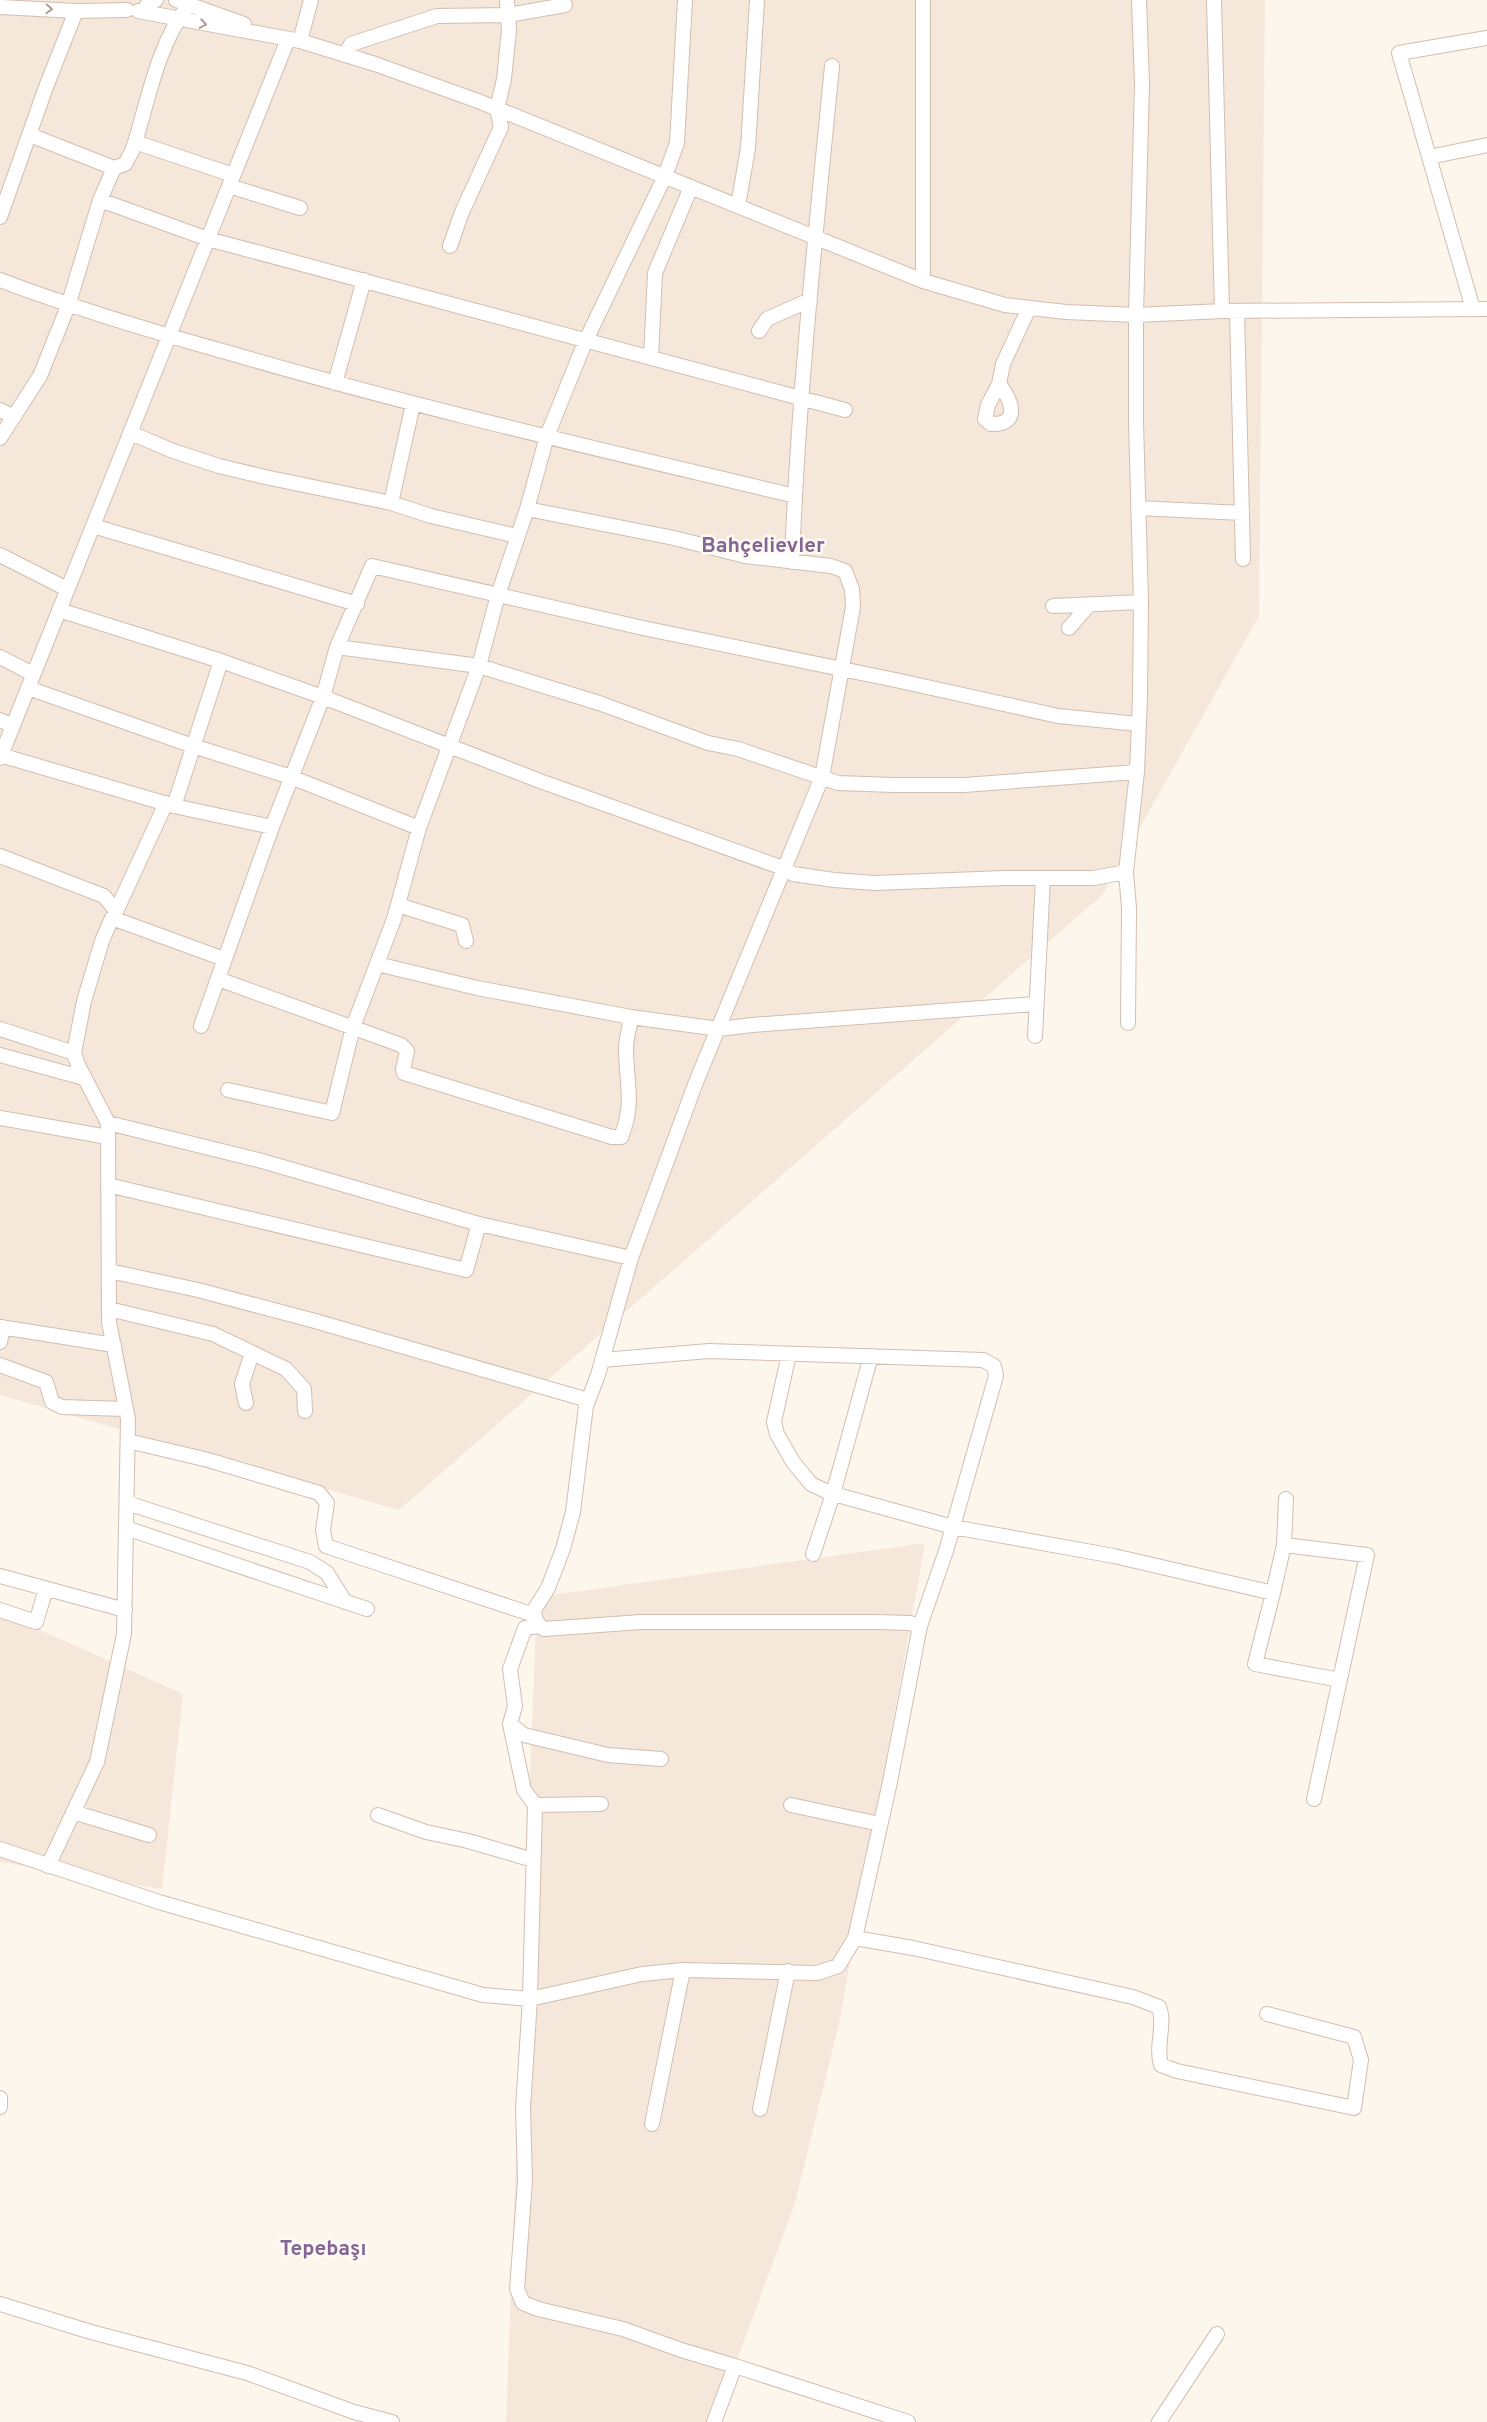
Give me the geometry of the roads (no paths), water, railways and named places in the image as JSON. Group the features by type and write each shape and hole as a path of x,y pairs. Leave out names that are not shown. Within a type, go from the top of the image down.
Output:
{"street":[{"path":"272,827 170,805 0,756 6,723 31,681 231,180 311,0"},
{"path":"450,246 462,212 501,127 497,109 504,78 510,30 507,0"},
{"path":"228,1090 332,1112 353,1027 398,905 419,828 479,666 498,595 527,509 547,436 586,340 665,176 677,142 685,0"},
{"path":"738,206 748,148 757,0"},
{"path":"923,0 923,281"},
{"path":"1128,1023 1129,908 1126,872 1137,772 1141,602 1136,315 1142,84 1139,0"},
{"path":"1214,0 1222,311"},
{"path":"30,136 114,168 125,164 135,142 162,54 177,20 182,3 294,40 376,64 497,109 923,281 1005,305 1066,312 1136,315 1222,311 1480,309 1429,157 1399,53 1487,38"},
{"path":"0,7 76,10 139,4 177,20 294,40"},
{"path":"346,55 350,44 437,16 508,15 565,5"},
{"path":"0,217 46,87 76,10"},
{"path":"792,562 802,398 832,66"},
{"path":"135,142 300,208"},
{"path":"1429,157 1487,145"},
{"path":"0,438 40,376 68,306 100,200 114,168"},
{"path":"652,358 655,273 691,187"},
{"path":"100,200 208,239 845,410"},
{"path":"0,280 68,306 335,383 413,404 795,496"},
{"path":"335,383 364,280"},
{"path":"759,331 766,319 810,300"},
{"path":"999,384 1003,364 1029,308"},
{"path":"1237,311 1243,559"},
{"path":"391,503 413,404"},
{"path":"0,410 14,417"},
{"path":"131,433 173,451 219,466 391,503 431,516 517,536"},
{"path":"1138,508 1242,513"},
{"path":"527,509 674,538 745,556 817,563 845,571 852,589 854,607 822,777 786,869 696,1082 631,1258 602,1360 588,1400 572,1512 556,1570 541,1602 534,1610 537,1620 544,1629 641,1622 876,1622 910,1623 920,1626"},
{"path":"93,526 357,604"},
{"path":"0,555 67,589"},
{"path":"201,1026 272,827 323,697 337,647 372,566 643,628 1058,716 1138,724"},
{"path":"1053,606 1088,606 1141,602"},
{"path":"1069,628 1088,606"},
{"path":"59,610 221,661 323,697 450,747 786,869 792,874 875,883 1094,878 1126,872"},
{"path":"337,647 479,666 599,703 708,743 738,749 822,777 848,783 893,786 964,785 1137,772"},
{"path":"0,657 31,681 193,746 291,777 419,828"},
{"path":"48,1866 97,1762 124,1634 128,1441 126,1409 109,1309 108,1130 74,1053 84,1001 102,941 170,805 193,746 221,661"},
{"path":"0,856 104,896 114,915 224,959"},
{"path":"1035,1036 1035,1004 1043,878"},
{"path":"398,905 462,925 466,941"},
{"path":"377,964 477,988 631,1017 718,1029 1035,1004"},
{"path":"218,979 401,1045 407,1051 403,1069 404,1074 612,1138 621,1137 628,1122 631,1102 626,1047 631,1017"},
{"path":"0,1030 74,1053"},
{"path":"0,1055 84,1078"},
{"path":"0,1118 108,1130 262,1161 479,1224 631,1258"},
{"path":"108,1185 466,1270 479,1224"},
{"path":"109,1271 198,1290 316,1321 588,1400"},
{"path":"109,1309 212,1334 286,1369 304,1389 305,1411"},
{"path":"0,1342 2,1327 114,1345"},
{"path":"0,1849 159,1902 483,1995 530,1999 642,1974 683,1970 817,1974 838,1966 855,1938 920,1626 953,1527 996,1376 994,1366 983,1360 709,1351 602,1360"},
{"path":"246,1403 242,1384 252,1353"},
{"path":"789,1354 774,1422 777,1434 793,1462 811,1484 833,1494 953,1527 1114,1556 1273,1593"},
{"path":"813,1554 833,1494 871,1356"},
{"path":"0,1365 46,1382 52,1402 62,1407 126,1409"},
{"path":"128,1441 208,1460 319,1493 327,1503 323,1530 326,1546 537,1620"},
{"path":"1286,1499 1284,1545 1255,1664 1340,1680"},
{"path":"127,1503 310,1562 328,1573 344,1602"},
{"path":"126,1528 366,1609"},
{"path":"1284,1545 1367,1555 1314,1799"},
{"path":"0,1576 124,1610"},
{"path":"0,1610 36,1622 46,1588"},
{"path":"537,1620 525,1628 510,1669 515,1706 510,1724 524,1790 535,1805 530,1999 523,2108 525,2181 517,2289 523,2303 538,2309 623,2329 889,2419 908,2422"},
{"path":"510,1724 524,1735 608,1755 661,1759"},
{"path":"535,1805 601,1804"},
{"path":"791,1805 880,1824"},
{"path":"73,1812 149,1835"},
{"path":"378,1815 426,1832 533,1860"},
{"path":"855,1938 913,1948 1133,1997 1159,2007 1162,2014 1158,2053 1161,2065 1176,2071 1354,2108 1361,2060 1354,2036 1268,2014"},
{"path":"652,2124 683,1970"},
{"path":"760,2110 788,1972"},
{"path":"0,2098 0,2107"},
{"path":"0,2304 91,2332 248,2373 354,2412 392,2422"},
{"path":"1159,2422 1217,2334"},
{"path":"714,2422 735,2366"}],"district":[{"name":"Bahçelievler","path":"763,545"},
{"name":"Tepebaşı","path":"323,2248"}]}
